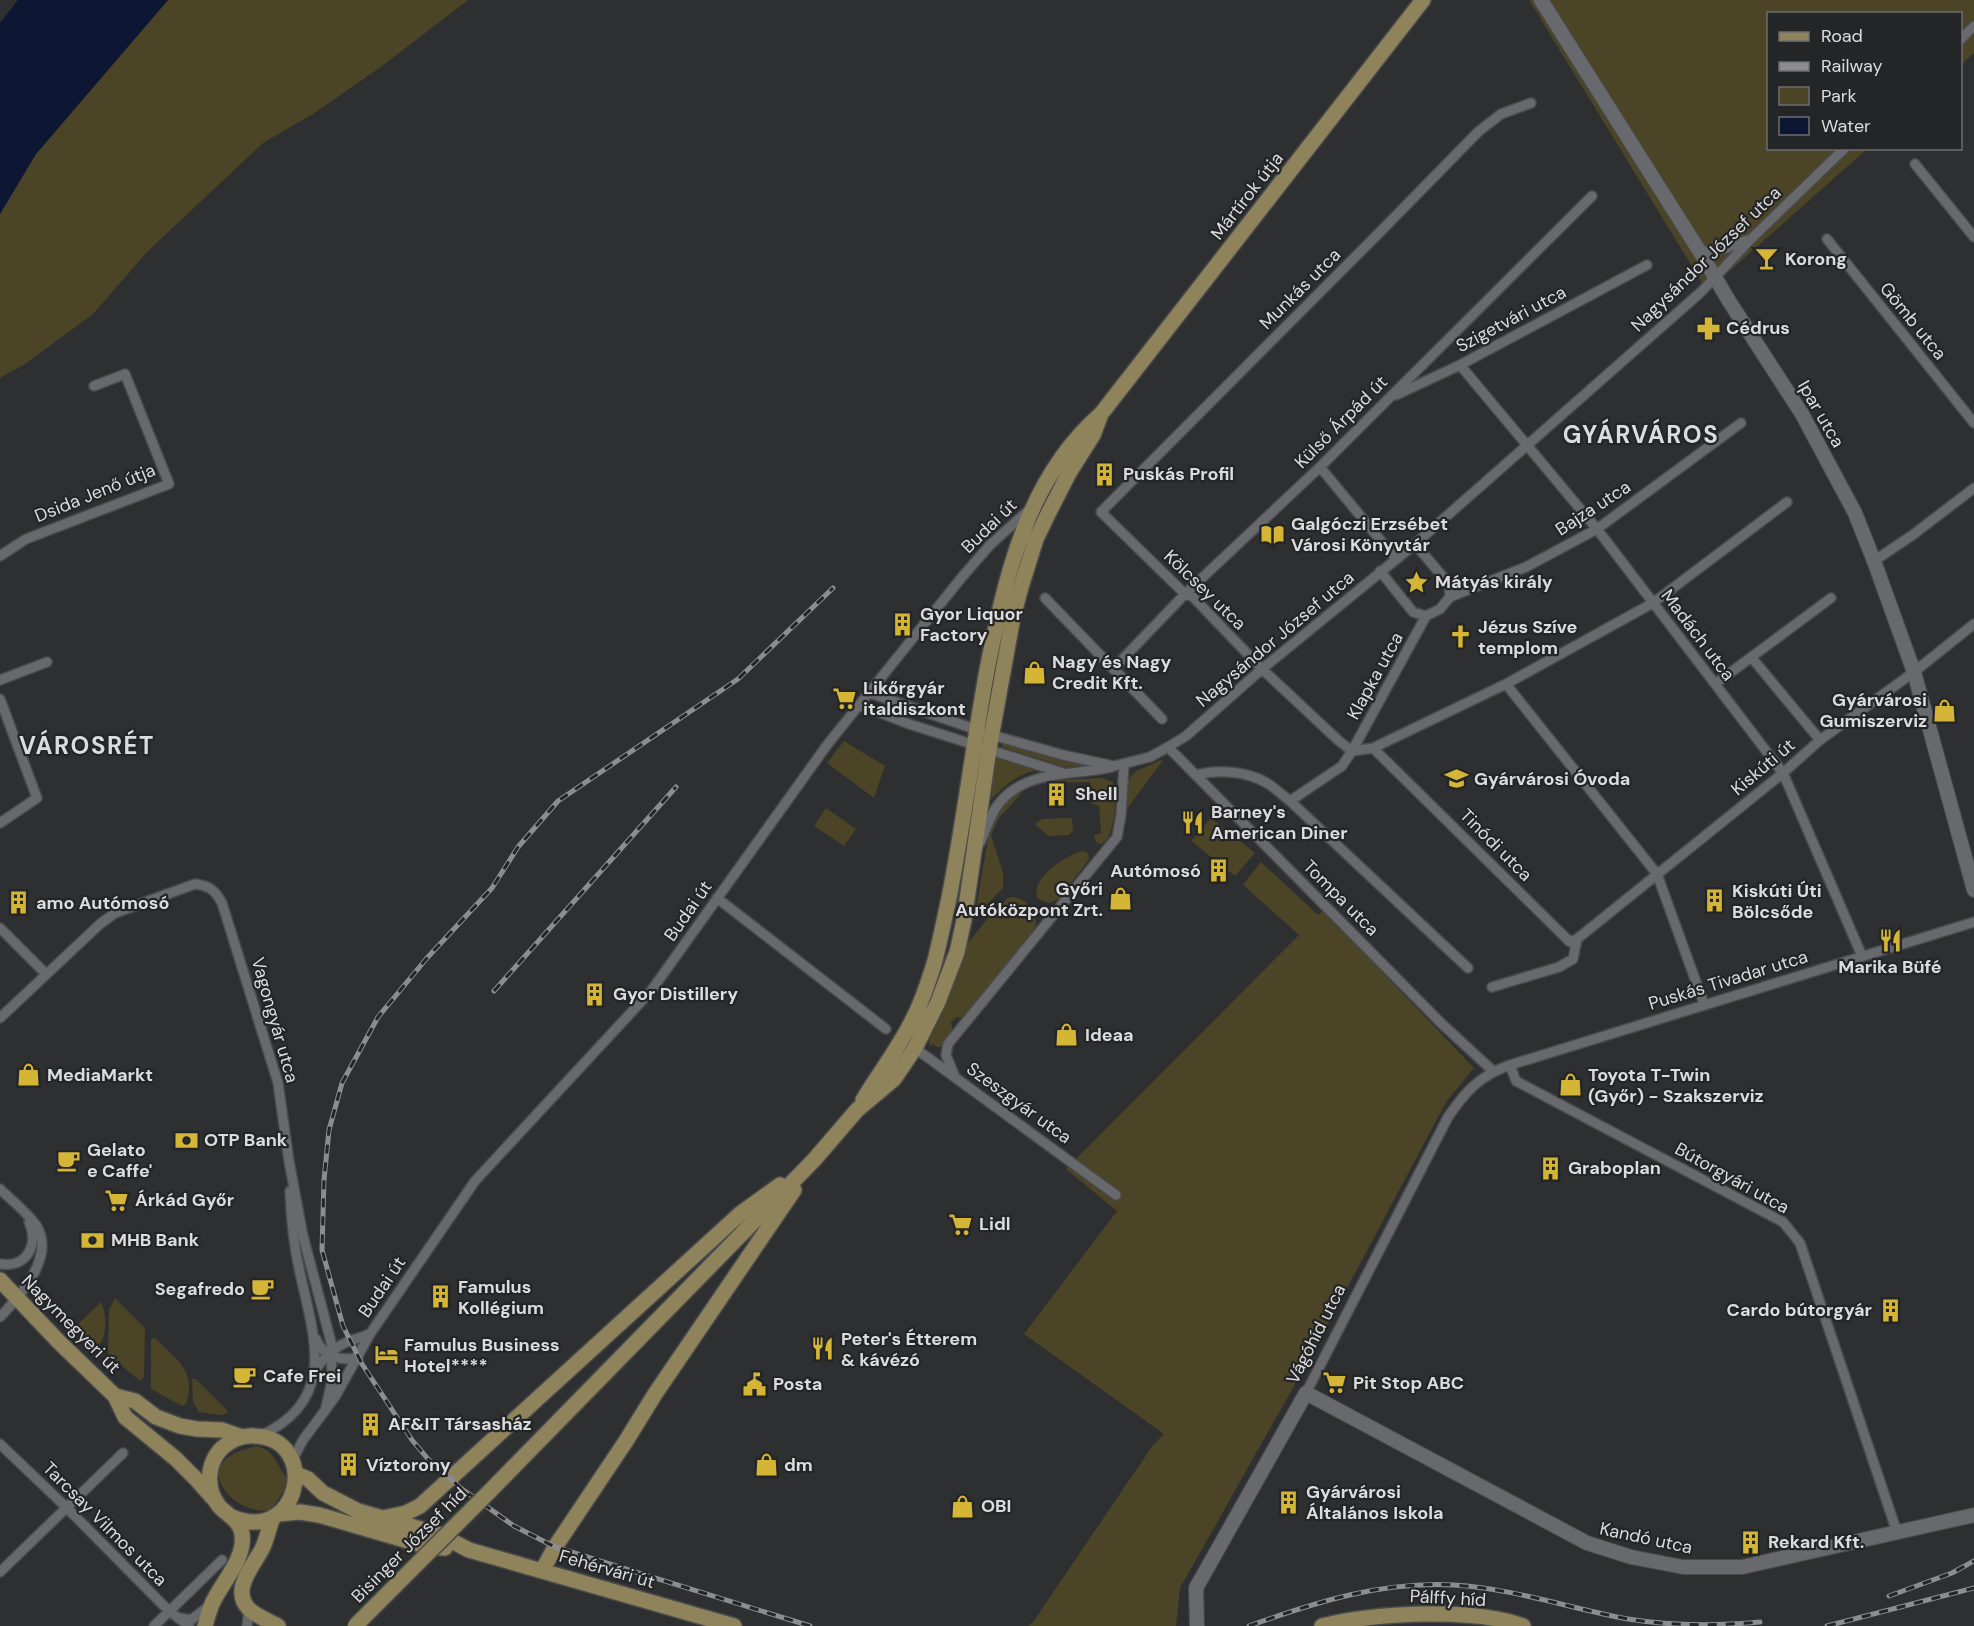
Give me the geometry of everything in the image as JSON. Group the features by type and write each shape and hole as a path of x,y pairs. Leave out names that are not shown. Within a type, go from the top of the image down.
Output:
{"main road":[{"name":"Mártírok útja","path":"857,1110 902,1039 922,999 938,947 956,861 975,737 998,611 1013,555 1034,506 1057,466 1083,429 1101,414 1423,0"},
{"name":"Mártírok útja","path":"857,1110 894,1079 915,1048 938,1002 957,952 990,742 1013,617 1028,561 1048,514 1069,472 1093,435 1101,414"},
{"path":"542,1571 555,1547 655,1394 814,1160 857,1110"},
{"path":"383,1518 406,1513 420,1506 741,1213 814,1160"},
{"name":"Bisinger József híd","path":"355,1626 814,1160"},
{"name":"Nagymegyeri út","path":"0,1280 115,1396 125,1418 176,1459 198,1480 217,1504"},
{"name":"Nagymegyeri út","path":"115,1396 135,1401 156,1417 180,1426 222,1430 242,1437"},
{"path":"205,1626 212,1604 236,1561 242,1537 240,1526 217,1504 209,1482 210,1470 214,1458 231,1441 242,1437 260,1436 279,1445 294,1468 296,1483 290,1501 276,1516 244,1582 242,1592 249,1610 269,1624"},
{"name":"Fehérvári út","path":"294,1468 323,1493 358,1511 438,1534 469,1550 734,1626"},
{"name":"Fehérvári út","path":"276,1516 300,1512 319,1515 429,1548 469,1550"},
{"path":"232,1517 257,1522 276,1516"},
{"name":"Pálffy híd","path":"1322,1626 1372,1617 1414,1614 1490,1618 1523,1626"}],"street":[{"name":"Ipar utca","path":"1541,0 1802,414 1855,513 1914,672 1974,890"},
{"path":"1962,38 1974,26"},
{"name":"Munkás utca","path":"1101,512 1478,132 1501,114 1531,103"},
{"name":"Nagysándor József utca","path":"1064,773 1089,772 1150,757 1186,736 1262,669 1415,544 1701,292 1714,276 1843,150"},
{"path":"1915,164 1974,237"},
{"name":"Külső Árpád út","path":"1113,669 1185,594 1320,467 1592,196"},
{"path":"1700,252 1727,248 1752,238"},
{"name":"Gömb utca","path":"1827,240 1974,423"},
{"name":"Szigetvári utca","path":"1389,399 1460,365 1647,265"},
{"name":"Madách utca","path":"1460,365 1597,529 1783,773 1862,956"},
{"name":"Dsida Jenő útja","path":"0,556 26,539 169,484 125,374 94,386"},
{"name":"Bajza utca","path":"1426,616 1440,609 1450,597 1526,567 1597,529 1741,423"},
{"path":"1320,467 1396,559"},
{"path":"1874,561 1974,488"},
{"path":"1352,751 1373,748 1506,684 1653,603 1787,502"},
{"name":"Budai út","path":"294,1468 300,1445 331,1403 369,1334 475,1181 651,991 813,763 962,577 990,545 1034,506"},
{"name":"Kölcsey utca","path":"1101,512 1185,594 1193,597 1262,669 1352,751"},
{"path":"1415,544 1449,584 1450,597"},
{"path":"1380,572 1413,612 1426,616"},
{"path":"1045,598 1162,719"},
{"path":"1715,684 1831,598"},
{"name":"Klapka utca","path":"1290,801 1342,766 1426,616"},
{"name":"Kiskúti út","path":"1492,987 1559,967 1573,959 1573,940 1783,773 1820,740 1914,672 1974,624"},
{"path":"1752,658 1820,740"},
{"path":"0,680 48,662"},
{"path":"1506,684 1657,874 1704,1004"},
{"path":"870,693 1064,773"},
{"path":"0,699 37,798 0,823"},
{"path":"860,705 909,724 1119,766 1121,815 1117,837 953,1038 946,1049 946,1055 955,1077"},
{"name":"Tompa utca","path":"1168,747 1441,1023 1493,1071"},
{"name":"Tinódi utca","path":"1373,748 1573,940"},
{"path":"1196,775 1213,771 1239,774 1265,782 1290,801 1468,968"},
{"path":"971,865 993,812 1001,801 1029,780 1064,773"},
{"name":"Vagongyár utca","path":"46,975 100,924 115,913 195,884 208,886 216,892 222,903 278,1083 289,1161 308,1258 332,1354"},
{"path":"717,898 886,1029"},
{"name":"Puskás Tivadar utca","path":"1493,1071 1974,922"},
{"path":"0,928 46,975 0,1018"},
{"name":"Szeszgyár utca","path":"902,1039 1116,1195"},
{"name":"Bútorgyári utca","path":"1510,1065 1516,1081 1783,1222 1800,1243 1897,1532"},
{"name":"Vágóhíd utca","path":"1197,1626 1196,1588 1306,1393 1448,1117 1463,1094 1493,1071"},
{"name":"Vagongyár utca","path":"289,1161 292,1229 314,1335 314,1373"},
{"path":"0,1189 37,1228 43,1250 35,1269 0,1317"},
{"path":"0,1264 18,1263 31,1252 33,1232 21,1210"},
{"path":"327,1331 347,1342"},
{"name":"Budai út","path":"326,1409 332,1381 332,1354 347,1342 369,1334"},
{"path":"314,1335 326,1353 340,1359 358,1357"},
{"path":"260,1436 279,1428 294,1413 310,1389 319,1364 332,1354"},
{"name":"Kandó utca","path":"1306,1393 1587,1544 1631,1557 1683,1567 1742,1567 1974,1515"},
{"name":"Tarcsay Vilmos utca","path":"0,1444 169,1611 189,1626"},
{"path":"0,1572 123,1454"},
{"path":"154,1626 222,1560"},
{"path":"177,1618 191,1620 212,1604"},
{"path":"247,1626 249,1610"}],"green space":[{"path":"168,0 468,0 382,66 313,114 263,143 147,252 93,314 25,364 0,378 0,214 36,154"},
{"path":"1529,0 1974,0 1974,53 1962,64 1962,12 1767,12 1767,150 1866,150 1707,291"},
{"path":"844,741 885,766 874,798 827,763"},
{"path":"1005,742 1063,761 1096,765 1065,767 1002,747 1002,743"},
{"path":"996,757 1038,770 1010,782 988,803"},
{"path":"1164,759 1126,810 1128,783 1131,776 1136,771"},
{"path":"1101,778 1113,782 1114,816 1110,834 1101,844 1096,842 1094,835 1101,833 1099,806 1091,803 1090,782 1044,783 1030,786 1041,781"},
{"path":"1026,788 999,818 991,835 1003,873 1003,888 978,914 975,914 989,833 997,810 1006,798"},
{"path":"826,808 856,829 844,846 814,826"},
{"path":"1211,818 1255,853 1235,876 1191,841"},
{"path":"1042,819 1072,819 1073,830 1069,835 1048,836 1035,824"},
{"path":"1083,851 1088,853 1089,859 1059,899 1050,903 1038,899 1036,891 1043,876 1067,857"},
{"path":"1261,862 1318,915 1323,910 1474,1068 1446,1102 1311,1356 1180,1588 1176,1626 1028,1626 1033,1622 1153,1445 1164,1434 1024,1334 1117,1211 1066,1169 1299,935 1243,885"},
{"path":"1013,897 1028,904 1031,908 1036,923 1035,928 966,1018 956,1017 951,1022 953,1032 943,1047 933,1044 930,1046 929,1037 946,1004 968,943 988,918 1008,898"},
{"path":"115,1298 145,1328 144,1377 140,1381 108,1354 109,1310"},
{"path":"101,1302 105,1324 104,1336 99,1346 75,1327"},
{"path":"153,1338 178,1360 187,1374 189,1393 186,1404 182,1406 151,1389 151,1340"},
{"path":"192,1379 196,1379 227,1410 227,1413 222,1415 199,1412 193,1402"},
{"path":"256,1446 267,1451 275,1459 287,1479 284,1490 271,1510 247,1507 226,1492 221,1483 219,1473 223,1463 233,1454"}],"water":[{"path":"18,0 168,0 36,154 0,214 0,23"}],"railway":[{"path":"810,1626 555,1547 514,1526 462,1489 428,1459 412,1440 362,1364 343,1326 322,1250 324,1180 329,1130 342,1083 378,1017 427,958 492,888 518,847 558,801 738,679 833,588"},
{"path":"494,991 676,787"},
{"path":"1889,1596 1952,1573 1974,1561"},
{"path":"1249,1626 1324,1601 1350,1595 1401,1586 1427,1585 1454,1585 1499,1590 1606,1615 1661,1623 1694,1625 1760,1622"},
{"path":"1827,1626 1974,1588"}],"place":[{"name":"Korong","path":"1767,259"},
{"name":"Cédrus","path":"1708,328"},
{"name":"Puskás Profil","path":"1105,474"},
{"name":"Galgóczi Erzsébet Városi Könyvtár","path":"1273,534"},
{"name":"Mátyás király","path":"1417,582"},
{"name":"Gyor Liquor Factory","path":"902,624"},
{"name":"Jézus Szíve templom","path":"1460,637"},
{"name":"Nagy és Nagy Credit Kft.","path":"1034,672"},
{"name":"Likőrgyár italdiszkont","path":"845,698"},
{"name":"Gyárvárosi Gumiszerviz","path":"1945,710"},
{"name":"Gyárvárosi Óvoda","path":"1456,779"},
{"name":"Shell","path":"1057,794"},
{"name":"Barney's American Diner","path":"1193,822"},
{"name":"Autómosó","path":"1219,871"},
{"name":"Győri Autóközpont Zrt.","path":"1121,899"},
{"name":"Kiskúti Úti Bölcsőde","path":"1714,901"},
{"name":"amo Autómosó","path":"18,903"},
{"name":"Marika Büfé","path":"1890,941"},
{"name":"Gyor Distillery","path":"595,994"},
{"name":"Ideaa","path":"1067,1035"},
{"name":"MediaMarkt","path":"29,1075"},
{"name":"Toyota T-Twin (Győr) - Szakszerviz","path":"1570,1085"},
{"name":"OTP Bank","path":"186,1140"},
{"name":"Gelato e Caffe'","path":"69,1160"},
{"name":"Graboplan","path":"1550,1168"},
{"name":"Árkád Győr","path":"117,1200"},
{"name":"Lidl","path":"961,1224"},
{"name":"MHB Bank","path":"93,1240"},
{"name":"Segafredo","path":"263,1289"},
{"name":"Famulus Kollégium","path":"440,1297"},
{"name":"Cardo bútorgyár","path":"1890,1310"},
{"name":"Peter's Étterem & kávézó","path":"823,1349"},
{"name":"Famulus Business Hotel****","path":"386,1355"},
{"name":"Cafe Frei","path":"245,1376"},
{"name":"Pit Stop ABC","path":"1335,1383"},
{"name":"Posta","path":"755,1384"},
{"name":"AF&IT Társasház","path":"370,1424"},
{"name":"Víztorony","path":"348,1465"},
{"name":"dm","path":"766,1465"},
{"name":"Gyárvárosi Általános Iskola","path":"1288,1502"},
{"name":"OBI","path":"963,1506"},
{"name":"Rekard Kft.","path":"1750,1542"}],"district":[{"name":"GYÁRVÁROS","path":"1641,435"},
{"name":"VÁROSRÉT","path":"87,746"}]}
